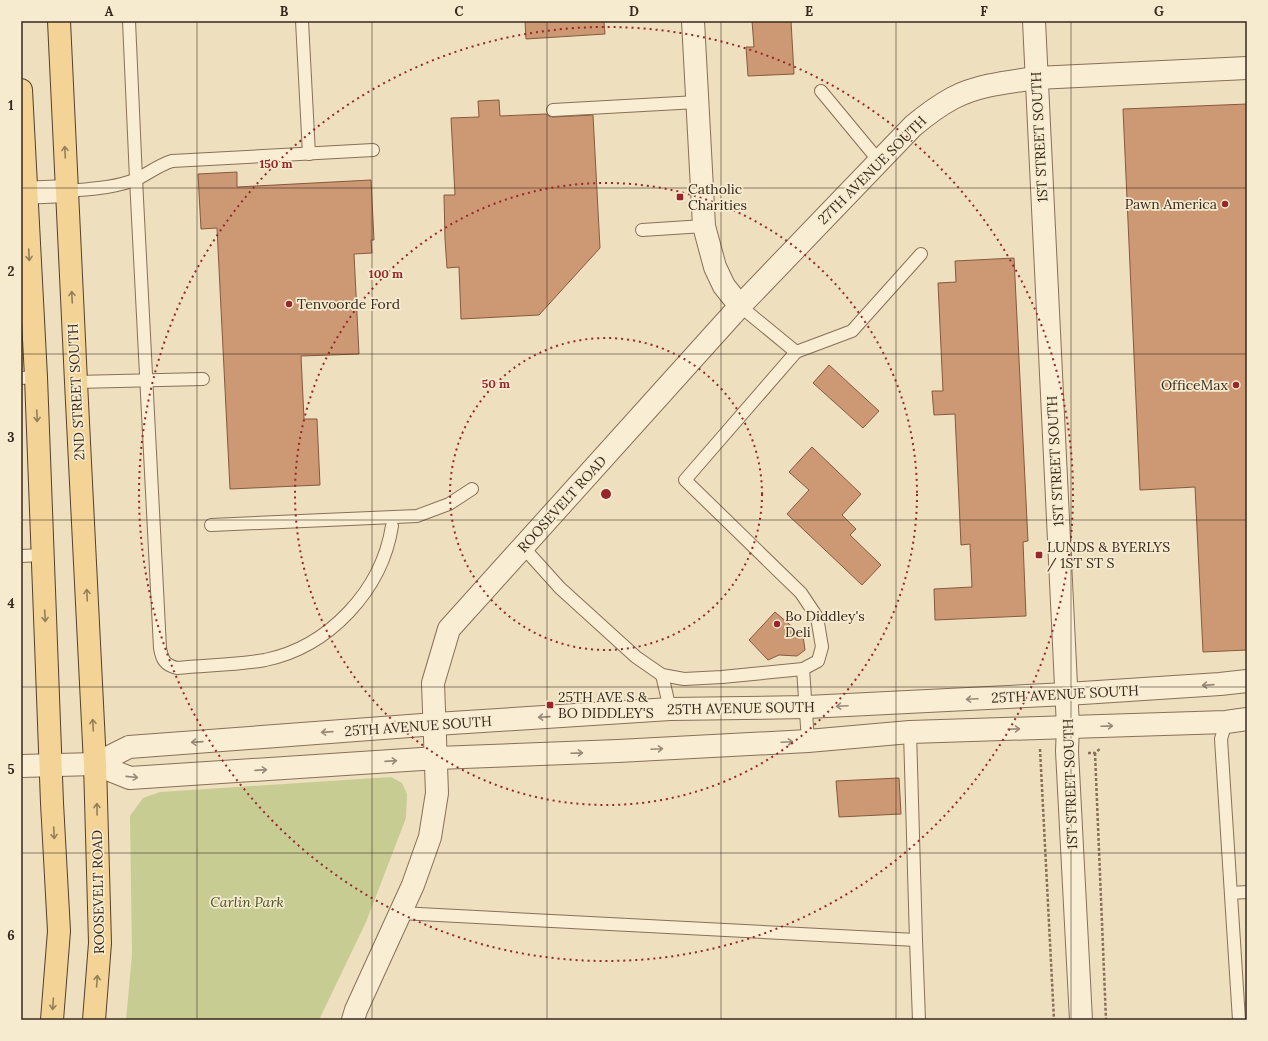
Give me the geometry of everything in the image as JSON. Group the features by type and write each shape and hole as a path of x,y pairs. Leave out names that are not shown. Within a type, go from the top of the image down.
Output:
{"main road":[{"name":"2ND STREET SOUTH","path":"59,21 95,764"},
{"path":"21,90 28,377 42,555 59,931 52,1020"},
{"name":"ROOSEVELT ROAD","path":"94,1020 100,943 95,764"}],"street":[{"path":"693,21 704,226 715,268 724,286 740,306"},
{"name":"1ST STREET SOUTH","path":"1034,21 1067,694 1067,751 1081,1020"},
{"name":"27TH AVENUE SOUTH","path":"740,306 912,126 934,108 954,97 975,89 1004,82 1036,78 1247,68"},
{"path":"23,193 67,190"},
{"name":"ROOSEVELT ROAD","path":"353,1020 356,1010 412,885 430,837 437,793 436,724 433,683 449,629 740,306"},
{"name":"25TH AVENUE SOUTH","path":"21,766 95,764 129,747 436,724 670,709 807,707 1067,694 1247,681"},
{"name":"25TH AVENUE SOUTH","path":"95,764 130,778 437,758 618,751 808,741 910,732 1226,722 1247,719"}],"lane":[{"path":"129,21 161,658 168,666 177,668 266,660 283,655 316,639 334,627 361,599 381,566 390,544 392,526"},
{"path":"302,21 309,154"},
{"path":"821,91 879,161"},
{"path":"553,110 697,102"},
{"path":"67,190 98,188 124,183 136,179 162,164 172,161 373,150"},
{"path":"642,230 704,226"},
{"path":"523,547 560,588 636,657 662,675 684,678 722,677 803,669 818,661 822,647 817,617 801,593 684,480 796,352 852,331 921,254"},
{"path":"740,306 796,352"},
{"path":"76,382 202,379"},
{"path":"211,526 417,516 449,504 472,489"},
{"path":"21,556 42,555"},
{"path":"803,669 807,707 808,741"},
{"path":"662,675 670,709"},
{"path":"1226,722 1221,739 1239,1020"},
{"path":"910,732 919,1020"},
{"path":"1231,893 1247,892"},
{"path":"400,913 916,940"}],"path":[{"path":"1095,753 1106,1020"}],"green space":[{"name":"Carlin Park","path":"391,777 402,783 407,794 406,818 366,922 319,1020 126,1020 132,955 130,816 143,798 160,792"}],"building":[{"path":"525,21 604,21 605,34 526,39"},
{"path":"752,21 791,21 794,74 748,76 746,47 754,47"},
{"path":"499,100 500,116 546,114 553,117 593,115 600,248 539,315 461,319 459,267 447,268 445,239 444,195 455,195 451,118 479,117 478,101"},
{"path":"1247,104 1247,650 1203,652 1195,487 1140,490 1123,109"},
{"name":"Tenvoorde Ford","path":"237,172 237,187 371,180 374,240 371,240 372,253 354,254 359,354 301,356 304,419 317,419 320,485 230,489 217,228 201,229 198,174"},
{"path":"1014,258 1028,541 1023,542 1026,616 935,620 934,589 972,587 970,544 961,545 955,414 934,415 932,391 943,391 938,283 956,282 955,261"},
{"path":"829,365 879,411 863,428 813,383"},
{"path":"812,447 861,494 842,515 856,529 850,535 881,565 862,585 787,514 809,490 789,472"},
{"name":"Bo Diddley's Deli","path":"775,612 803,636 805,650 797,656 779,655 768,660 749,640"},
{"path":"899,778 901,814 839,817 836,781"}],"place":[{"name":"Catholic Charities","path":"680,197"},
{"name":"Pawn America","path":"1225,204"},
{"name":"Tenvoorde Ford","path":"289,304"},
{"name":"OfficeMax","path":"1236,385"},
{"name":"LUNDS & BYERLYS / 1ST ST S","path":"1039,555"},
{"name":"Bo Diddley's Deli","path":"777,624"},
{"name":"25TH AVE S & BO DIDDLEY'S","path":"550,705"}]}
